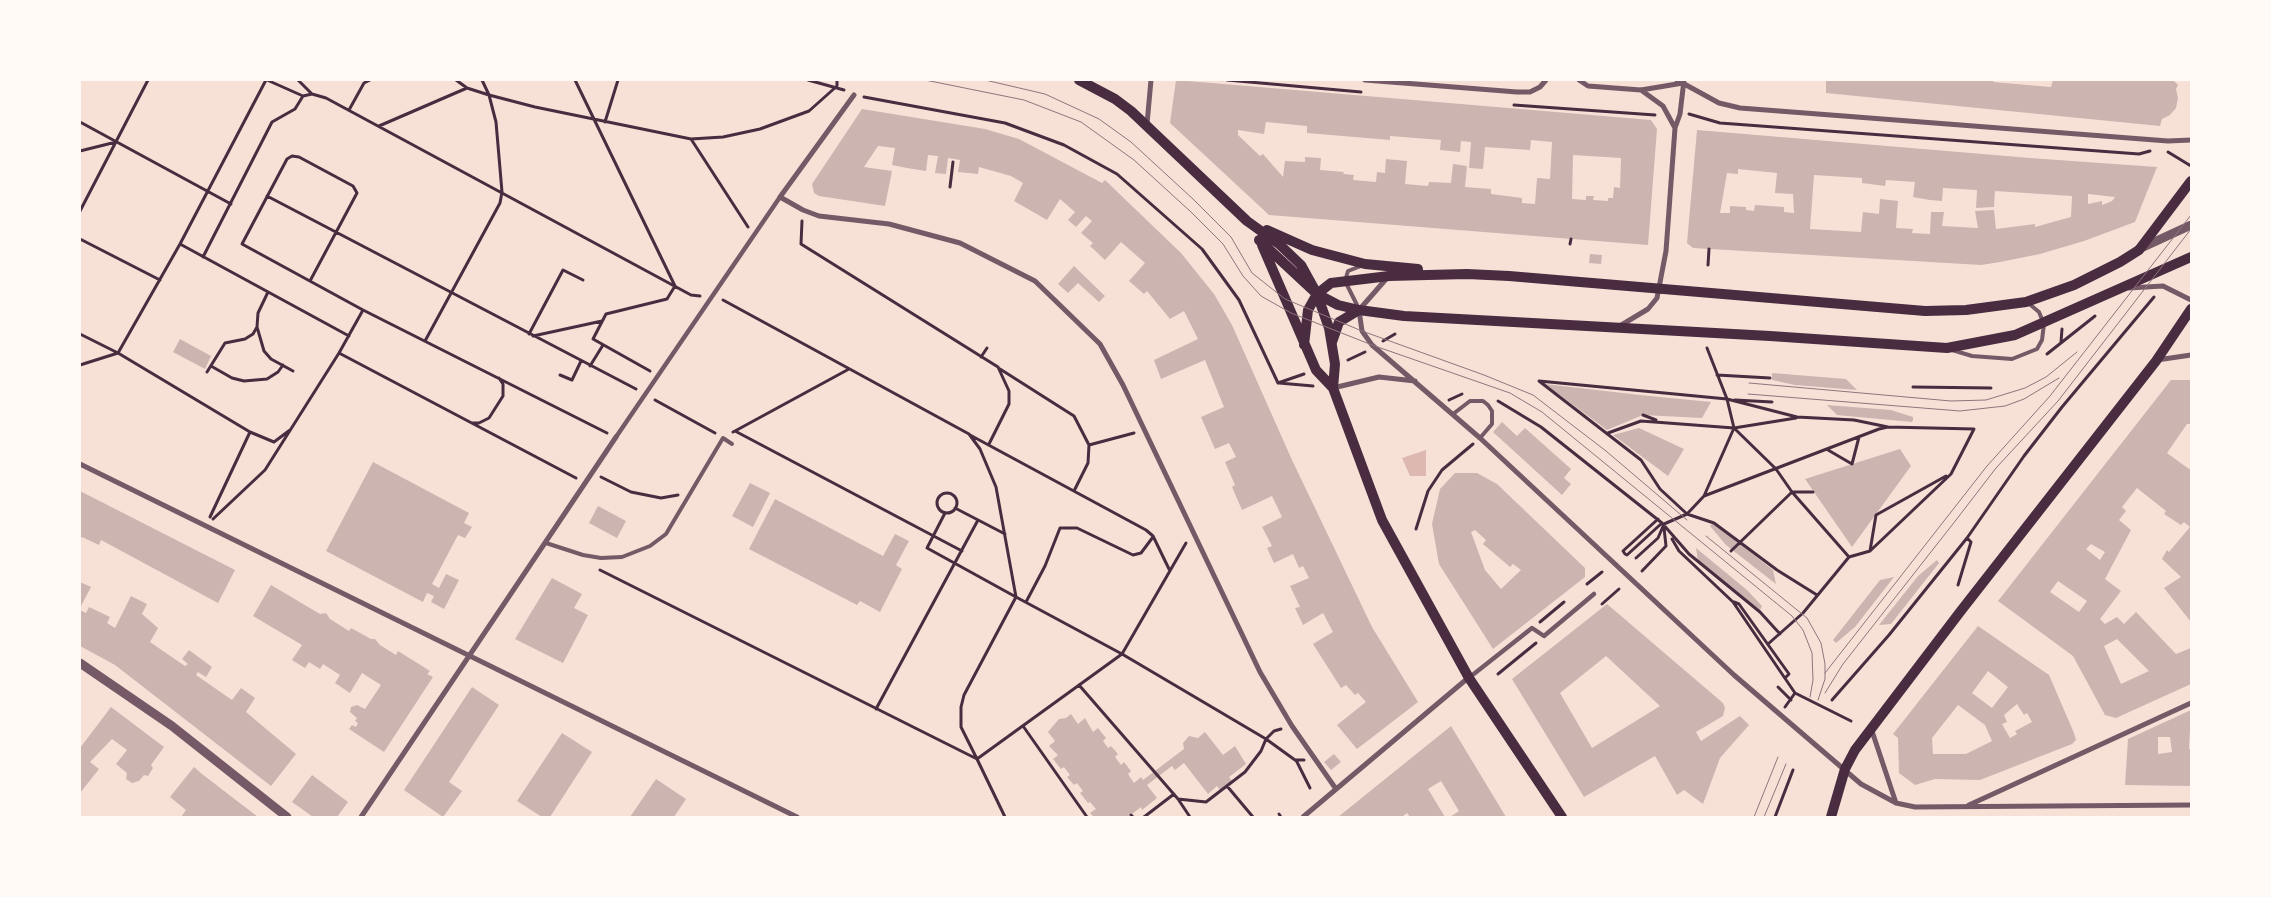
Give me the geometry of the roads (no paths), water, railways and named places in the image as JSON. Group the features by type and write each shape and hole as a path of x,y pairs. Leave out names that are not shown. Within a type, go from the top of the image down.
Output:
{"main road":[{"path":"1083,81 1115,99 1147,125 1247,221 1278,244 1301,265 1317,294 1332,342 1335,364 1332,388"},
{"path":"1247,221 1312,250 1365,264 1926,311 1966,310 2026,302 2074,285 2120,262 2138,250 2191,181"},
{"path":"1247,221 1259,240 1316,370 1332,388 1382,520 1469,678 1562,817"},
{"path":"1259,240 1317,294 1338,305 1359,310 1404,316 1618,327 1947,348 2015,335 2044,324 2191,257"},
{"path":"1304,345 1308,310 1317,294 1331,283 1389,276 1467,274"},
{"path":"1831,817 1845,769 1871,728 2156,361 2191,309"},
{"path":"1332,342 1339,322 1359,310"}],"street":[{"path":"1147,125 1151,80"},
{"path":"1365,80 1530,92 1540,87 1546,80"},
{"path":"1578,80 1588,86 1641,90 1684,81"},
{"path":"1677,80 1684,81 1720,103 1740,108 2168,141 2191,140"},
{"path":"1618,327 1648,309 1657,298 1666,251 1675,128 1680,114 1684,81"},
{"path":"1641,90 1663,106 1675,128"},
{"path":"361,817 585,482 714,295 753,234 854,95"},
{"path":"780,197 803,210 819,216 889,224 960,243 1024,274 1073,316 1102,346 1124,385 1260,672 1314,760 1336,789"},
{"path":"2138,250 2191,225"},
{"path":"1389,276 1359,310 1362,331 1372,345 1480,438 1778,714 1861,784 1896,803 1915,807 2191,805"},
{"path":"2122,289 2163,286 2191,300"},
{"path":"2156,361 2191,355"},
{"path":"1332,388 1379,377 1415,381"},
{"path":"80,464 797,817"},
{"path":"1303,817 1469,678 1532,628 1544,636 1594,594"},
{"path":"80,664 172,726 287,817"},
{"path":"1966,806 2191,703"},
{"path":"1871,728 1896,803"}],"lane":[{"path":"1359,310 1345,281 1348,271 1365,264"},
{"path":"1947,348 1972,356 2012,359 2036,349 2042,340 2044,324 2039,312 2026,302"},
{"path":"1453,414 1470,401 1483,401 1488,405 1493,418 1488,429 1480,438"},
{"path":"546,542 582,555 601,558 622,557 650,546 666,534 724,438 732,444"}],"tram line":[{"path":"925,80 1024,100 1081,122 1134,160 1191,212 1223,244 1243,276 1261,296 1291,313 1372,345 1510,393 1542,412 1792,616 1803,630 1812,653 1813,680 1810,697"},
{"path":"985,80 1045,94 1099,119 1131,142 1193,199 1231,237 1252,273 1285,299 1362,331 1484,375 1533,395 1606,451 1687,520"},
{"path":"1825,673 1987,466 2050,396 2191,215"},
{"path":"1825,693 1843,664 1996,468 2058,401 2191,229"},
{"path":"1749,383 1951,401 1986,400 2025,388 2046,377 2077,352"},
{"path":"1748,394 1960,411 2005,406 2024,399 2059,378"},
{"path":"1706,536 1807,618 1821,643 1825,664 1825,679 1818,700"},
{"path":"1754,817 1778,757"},
{"path":"1764,817 1786,764"}]}
